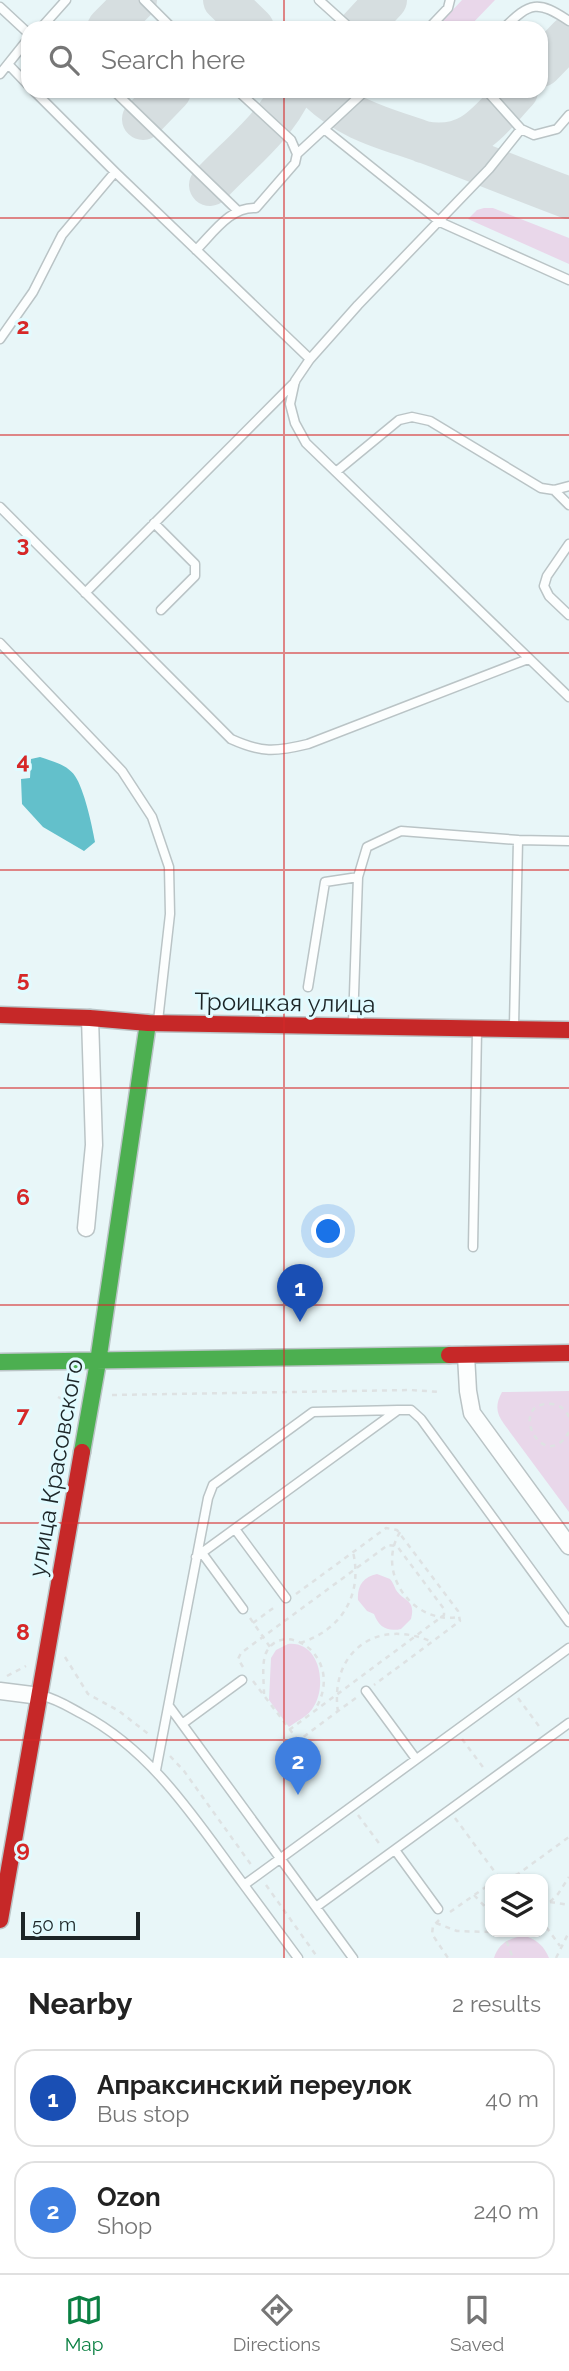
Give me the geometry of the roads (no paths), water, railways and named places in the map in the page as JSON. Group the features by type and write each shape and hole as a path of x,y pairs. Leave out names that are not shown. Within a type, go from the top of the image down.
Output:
{"street":[{"name":"Троицкая улица","path":"0,1015 153,1023 569,1030"},
{"path":"86,1228 94,1145 90,1018"},
{"name":"улица Красовского","path":"0,1920 98,1362 153,1023"},
{"path":"0,1362 569,1353"},
{"path":"466,1355 472,1413 569,1546"},
{"path":"0,1691 40,1696"}],"lane":[{"path":"50,21 66,0"},
{"path":"144,0 165,21"},
{"path":"318,0 341,21"},
{"path":"436,21 448,8 450,0"},
{"path":"511,21 533,2 558,10 569,21"},
{"path":"0,7 21,26"},
{"path":"0,74 21,48"},
{"path":"8,65 21,78"},
{"path":"41,98 115,173 310,359"},
{"path":"121,98 237,210"},
{"path":"246,98 291,140 297,154"},
{"path":"196,250 237,210 256,208 295,163 297,154 357,98"},
{"path":"493,98 522,129 534,135 557,129 569,115"},
{"path":"324,129 440,222 569,280"},
{"path":"85,593 295,381 310,359 358,305 440,222 522,129"},
{"path":"0,339 33,292 62,235 115,173"},
{"path":"295,381 290,404 295,423 306,443 569,697"},
{"path":"337,471 399,420 412,417 430,421 541,488 554,490 569,486"},
{"path":"554,490 569,505"},
{"path":"0,508 231,739 253,749 283,750 308,744 528,659"},
{"path":"154,523 197,569 195,576 161,610"},
{"path":"569,544 547,576 544,586 549,597 569,615"},
{"path":"0,643 122,771 152,817 169,866 170,914 153,1023"},
{"path":"353,1027 359,877 367,847 401,831 569,841"},
{"path":"514,1029 518,840"},
{"path":"308,987 325,882 359,877"},
{"path":"473,1247 477,1028"},
{"path":"156,1770 208,1498 213,1485 305,1416 317,1411 405,1409 416,1412 569,1622"},
{"path":"199,1555 398,1410"},
{"path":"235,1529 286,1598"},
{"path":"199,1555 243,1609"},
{"path":"244,1885 569,1648"},
{"path":"182,1724 245,1678"},
{"path":"366,1690 416,1759"},
{"path":"40,1696 53,1699 93,1720 124,1741 156,1770 298,1958"},
{"path":"169,1706 353,1958"},
{"path":"316,1907 569,1723"},
{"path":"391,1852 438,1909"}],"water":[{"path":"40,757 68,769 78,782 95,842 84,851 43,827 22,804 21,779 30,778 31,759"}],"place":[{"name":"Апраксинский переулок","path":"300,1322"},
{"name":"Ozon","path":"298,1795"}]}
